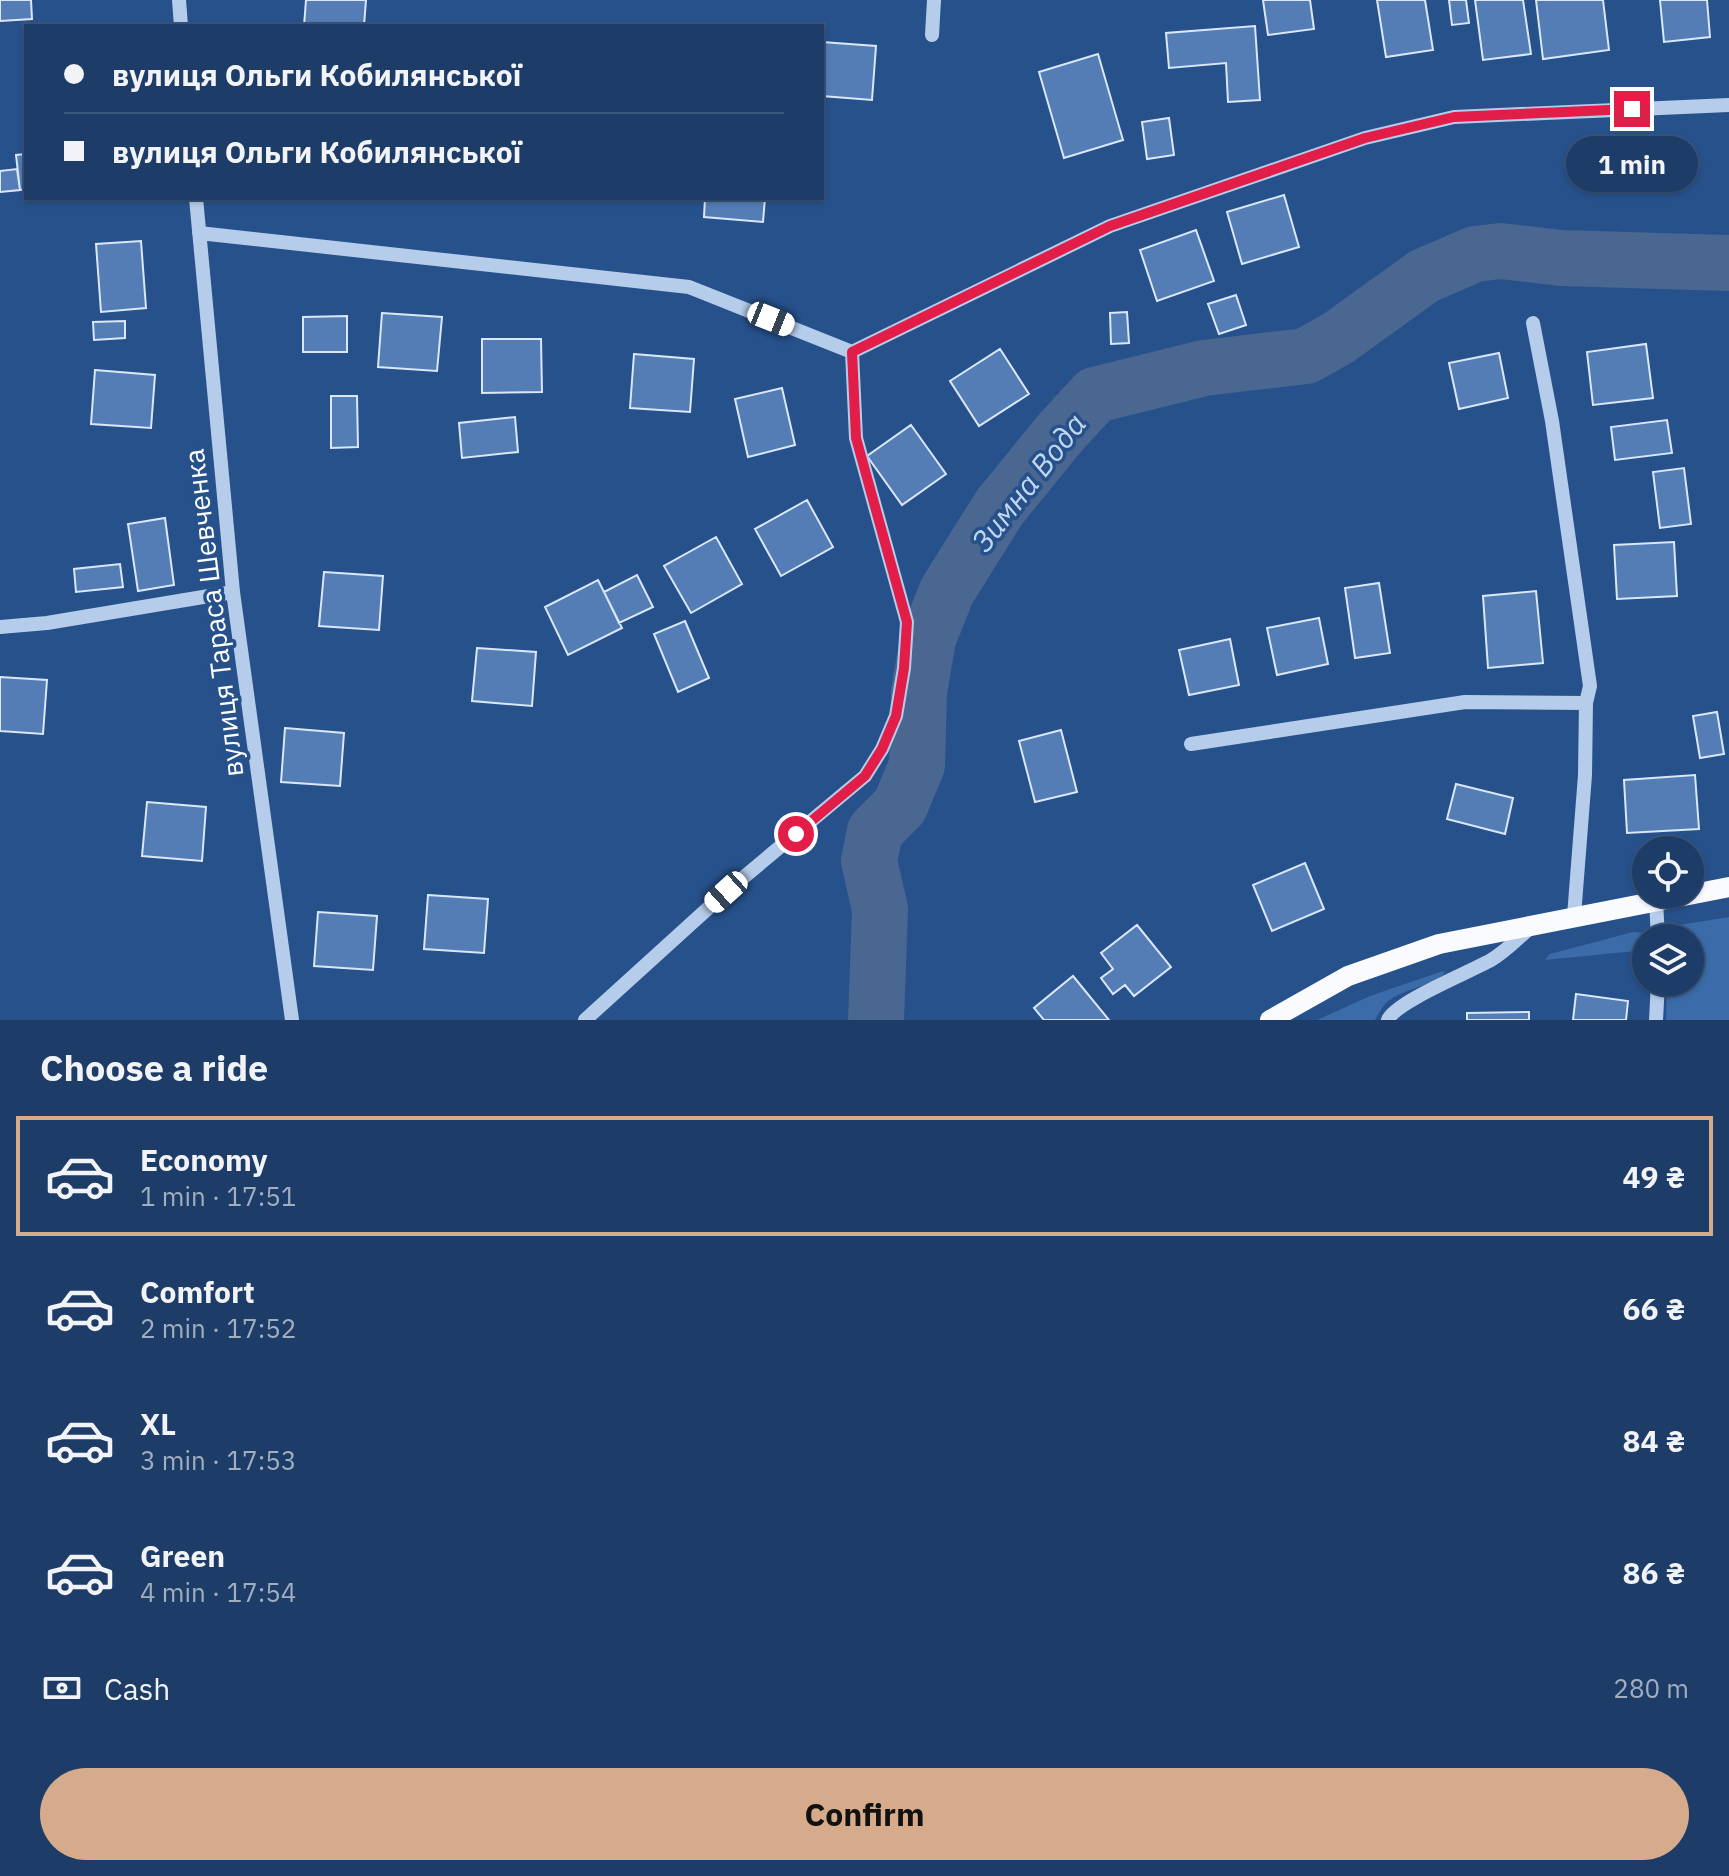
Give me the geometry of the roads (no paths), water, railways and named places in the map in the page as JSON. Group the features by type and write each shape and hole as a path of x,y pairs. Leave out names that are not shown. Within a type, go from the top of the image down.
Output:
{"main road":[{"path":"1704,892 1729,887"},
{"path":"1270,1020 1348,976 1439,944 1632,905"}],"street":[{"path":"179,0 181,24"},
{"path":"932,35 934,0"},
{"path":"199,233 689,287 852,352 1110,226 1365,138 1454,117 1729,105"},
{"name":"вулиця Тараса Шевченка","path":"196,200 233,592 292,1020"},
{"path":"1533,323 1552,421 1590,686 1586,703 1585,775 1574,916"},
{"path":"585,1020 726,892 865,776 882,749 896,716 907,622 856,438 852,352"},
{"path":"0,627 47,623 233,592"},
{"path":"1191,744 1465,702 1586,703"},
{"path":"1388,1020 1390,1014 1407,1002 1495,958 1532,926"},
{"path":"1656,1020 1657,996"}],"waterway":[{"name":"Зимна Вода","path":"876,1020 880,909 869,861 875,831 900,806 917,765 919,692 928,639 947,591 999,508 1095,395 1204,368 1306,356 1338,338 1424,276 1475,254 1501,251 1561,258 1729,263"}]}
